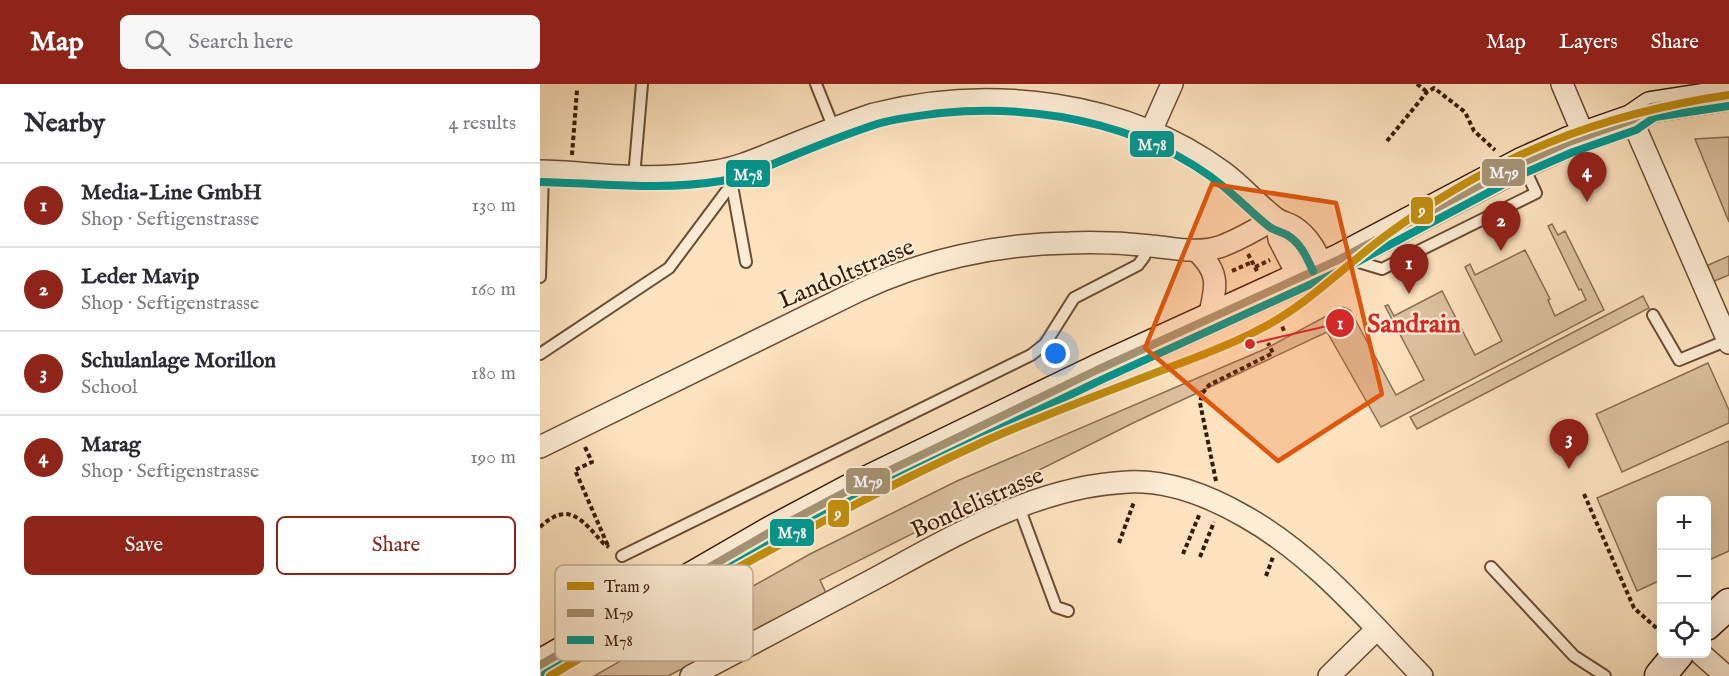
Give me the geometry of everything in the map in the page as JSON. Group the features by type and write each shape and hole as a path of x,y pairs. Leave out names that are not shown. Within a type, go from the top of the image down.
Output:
{"main road":[{"path":"714,565 849,490 1097,370 1322,267 1510,158 1632,120 1651,107 1729,95"},
{"path":"1632,120 1655,128 1692,120 1729,116"},
{"path":"1711,621 1729,604"},
{"path":"540,666 555,657"},
{"path":"1660,676 1675,658"}],"street":[{"path":"1152,129 1172,84"},
{"path":"1562,84 1584,136"},
{"path":"542,171 634,177 730,176 834,129 877,113 916,103 987,96 1015,96 1064,103 1121,117 1152,129 1186,147 1242,187 1276,219 1291,225 1300,232 1314,247 1322,267"},
{"path":"1632,120 1729,341"},
{"name":"Landoltstrasse","path":"540,447 867,287 910,270 1000,248 1068,243 1149,245 1197,251 1220,247 1276,219"},
{"path":"1197,251 1209,262 1215,278 1209,318"},
{"name":"Bondelistrasse","path":"753,643 948,540 1019,507 1047,496 1082,488 1141,482 1168,486 1213,500 1262,526 1300,554 1422,676"},
{"path":"1329,676 1377,629"},
{"path":"1706,658 1726,676"},
{"name":"Bondelistrasse","path":"691,676 719,661"}],"lane":[{"path":"634,177 642,84"},
{"path":"816,84 834,129"},
{"path":"540,277 542,171"},
{"path":"730,176 746,262"},
{"path":"540,354 669,268 730,176"},
{"path":"622,556 1031,356 1045,344 1074,298 1138,265 1149,245"},
{"path":"1653,315 1679,360 1729,341"},
{"path":"1019,507 1056,607 1068,611"},
{"path":"1491,567 1574,656 1605,676"}],"path":[{"path":"1417,84 1427,92"},
{"path":"1387,141 1432,88 1437,89 1465,112 1474,131 1510,158"},
{"path":"572,159 577,90"},
{"path":"1244,245 1258,275"},
{"path":"1255,267 1276,257"},
{"path":"1232,272 1252,262"},
{"path":"1277,315 1285,333"},
{"path":"1200,556 1216,485 1200,403 1202,394 1213,383 1273,353 1268,343"},
{"path":"582,441 592,462 574,470 608,546"},
{"path":"1119,543 1141,482"},
{"path":"1584,494 1634,608 1657,629"},
{"path":"1183,554 1213,500"},
{"path":"540,527 557,513 567,513 622,556"}],"highlighted area":[{"path":"1212,184 1336,203 1382,394 1278,461 1145,348"}],"shaded area":[{"path":"1729,137 1729,222 1695,139"},
{"path":"1552,224 1558,235 1565,231 1604,310 1381,427 1327,332 1133,423 820,580 827,595 753,633 753,586 810,554 957,481 1265,349 1343,307 1350,310 1396,395 1424,380 1385,306 1388,305 1394,316 1442,291 1475,355 1502,341 1465,267 1470,264 1475,275 1525,250 1550,299 1548,300 1555,316 1586,300 1548,226"},
{"path":"1729,256 1729,275 1712,282 1706,266"},
{"path":"1643,296 1649,308 1417,429 1410,417"},
{"path":"1708,363 1729,410 1729,423 1622,472 1596,414"},
{"path":"1729,441 1729,551 1711,559 1711,496 1657,496 1657,582 1637,591 1597,498"},
{"path":"621,661 697,661 668,676 594,676"}],"tram line":[{"name":"9","path":"743,565 872,496 983,442 1028,422 1215,350 1260,329 1294,308 1372,246 1428,206 1508,161 1550,142 1592,127 1681,103 1729,95"},
{"name":"9","path":"550,676 576,661"}],"transit line":[{"name":"M79","path":"713,565 849,490 1097,370 1338,260 1522,163 1569,142 1632,120 1651,107 1729,95"},
{"name":"M78","path":"734,565 854,499 1101,380 1342,270 1527,172 1573,152 1636,130 1655,117 1729,106"},
{"name":"M78","path":"540,182 676,186 721,181 753,172 840,137 890,121 941,113 1021,112 1061,117 1100,126 1139,138 1175,155 1209,176 1271,228 1292,238 1303,251 1313,271"},
{"name":"M79","path":"540,665 555,656"},
{"name":"M78","path":"545,674 568,661"}],"place":[{"name":"Marag","path":"1587,202"},
{"name":"Leder Mavip","path":"1501,251"},
{"name":"Media-Line GmbH","path":"1409,294"},
{"name":"Sandrain","path":"1250,344"},
{"name":"Schulanlage Morillon","path":"1569,469"}]}
